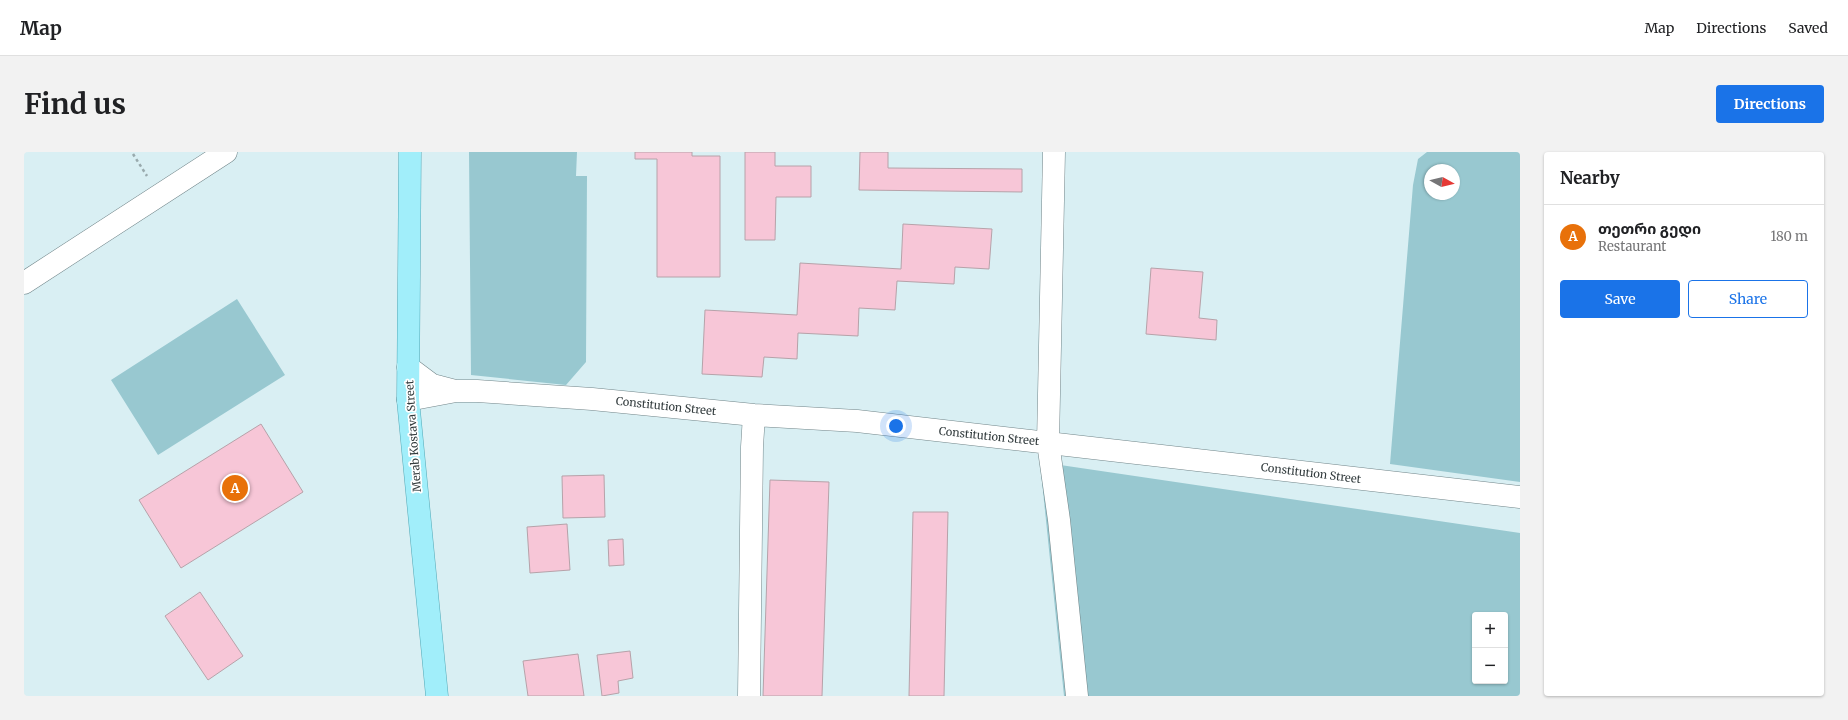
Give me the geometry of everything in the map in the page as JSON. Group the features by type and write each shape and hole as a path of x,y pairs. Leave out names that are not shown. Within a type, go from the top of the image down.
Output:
{"main road":[{"name":"Merab Kostava Street","path":"410,152 408,400 437,696"}],"street":[{"path":"24,283 226,152"},
{"path":"1054,152 1048,443 1059,520 1077,696"},
{"name":"Constitution Street","path":"408,367 432,385 456,391"},
{"name":"Constitution Street","path":"408,400 456,391 477,390 592,398 754,415 857,421 1520,497"},
{"path":"749,696 752,455 754,415"}],"shaded area":[{"path":"469,152 577,152 576,176 587,176 586,362 566,385 471,375"},
{"path":"1427,152 1520,152 1520,482 1390,464 1413,185 1418,159"},
{"path":"237,299 285,375 158,455 111,380"},
{"path":"1040,462 1520,533 1520,696 1064,696"}],"building":[{"path":"635,152 692,152 692,156 720,156 720,277 657,277 657,159 635,159"},
{"path":"745,152 775,152 775,166 811,166 811,197 776,197 775,240 745,240"},
{"path":"860,152 888,152 888,168 1022,169 1022,192 859,190"},
{"path":"903,224 992,229 989,269 955,267 954,284 897,281 895,310 859,308 858,336 798,333 797,359 764,357 762,377 702,374 705,310 797,315 800,263 901,269"},
{"path":"1151,268 1203,272 1199,318 1217,320 1216,340 1146,334"},
{"path":"261,424 303,492 181,568 139,500"},
{"path":"604,475 605,517 563,518 562,476"},
{"path":"770,480 829,482 822,696 763,696"},
{"path":"913,512 948,512 944,696 909,696"},
{"path":"567,524 570,570 530,573 527,527"},
{"path":"623,539 624,565 609,566 608,540"},
{"path":"200,592 243,656 208,680 165,616"},
{"path":"630,651 633,678 618,681 619,693 602,696 597,655"},
{"path":"578,654 584,696 528,696 523,661"}],"place":[{"name":"თეთრი გედი","path":"235,488"}]}
